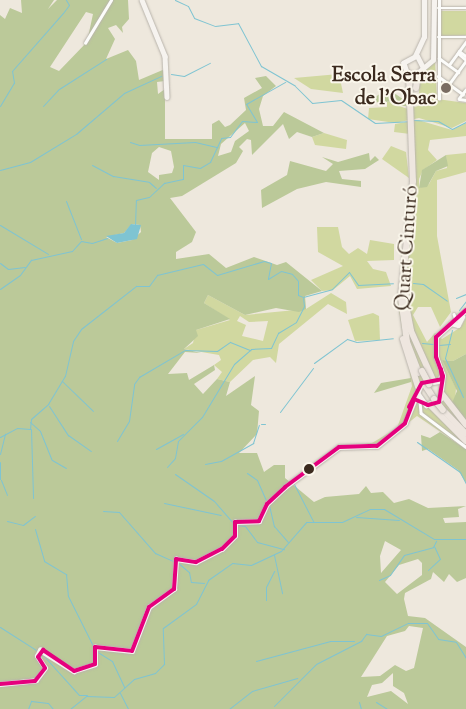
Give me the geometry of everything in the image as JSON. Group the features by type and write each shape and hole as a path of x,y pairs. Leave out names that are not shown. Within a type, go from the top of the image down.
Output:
{"highway":[{"name":"Quart Cinturó","path":"409,74 414,106 415,134 403,299 404,318 420,372 426,385 439,395 444,409 466,434"},
{"name":"Quart Cinturó","path":"414,106 418,74"},
{"path":"404,318 426,385"},
{"path":"404,318 406,357 426,385"},
{"path":"439,395 466,427"},
{"path":"423,403 466,441"},
{"name":"Quart Cinturó","path":"444,409 466,427"}],"street":[{"path":"85,44 112,0"},
{"path":"142,0 165,56 167,97"},
{"path":"424,0 424,37 415,56 405,62 409,74 418,74 434,57 434,0"},
{"path":"438,98 439,0"},
{"path":"438,8 466,8"},
{"path":"438,37 466,37"},
{"path":"449,66 466,42"},
{"path":"449,84 466,59 458,52"},
{"path":"415,56 423,68"},
{"path":"438,58 458,72"},
{"path":"438,76 466,100"},
{"path":"461,96 466,90"},
{"path":"439,395 442,374 435,340 457,317 466,311"},
{"path":"451,323 457,326 457,317"},
{"path":"0,684 36,680 45,668 37,656 40,650 74,671 95,664 95,647 132,651 148,607 174,589 176,559 196,562 224,548 235,536 235,522 259,521 267,504 285,487 339,447 376,447 405,423 410,404 426,385 442,374"},
{"path":"426,385 439,395"},
{"path":"426,385 423,415 466,447"},
{"path":"410,404 423,403 439,395"}],"green space":[{"path":"21,0 54,0 48,9 57,0 128,0 129,19 122,27 123,33 116,25 108,28 115,39 106,59 128,50 136,61 139,80 165,69 165,81 157,82 158,94 165,89 165,139 212,139 212,124 219,120 225,127 230,125 246,110 244,98 262,88 255,78 266,76 276,86 263,96 259,109 263,126 273,126 284,112 324,133 312,137 297,132 289,139 283,124 252,155 251,140 247,139 239,147 243,151 236,163 182,196 170,198 196,232 192,242 176,252 176,259 209,254 226,268 254,257 277,265 286,262 322,291 305,296 306,309 299,312 276,308 245,315 208,295 204,303 230,319 196,330 198,336 184,349 201,353 185,352 168,374 187,373 189,380 214,365 215,370 194,384 203,394 217,379 230,382 226,396 255,376 251,405 259,411 257,434 239,453 257,453 264,472 274,465 285,465 285,478 314,502 325,497 359,494 366,486 371,493 383,492 394,503 409,499 428,508 466,506 458,509 459,517 443,518 445,523 466,522 466,578 457,582 449,574 444,582 433,572 431,579 405,593 404,599 408,616 425,618 466,647 466,709 0,709 0,15 5,19 10,8 22,13","holes":["86,12 93,14 87,42 59,71 50,67","245,123 249,131 235,141 231,152 218,156 221,144","159,147 171,151 174,167 172,173 159,175 159,180 148,172 152,153","132,224 140,225 141,232 132,240 117,243 106,237 124,233","385,541 401,550 381,573 380,556","418,559 422,563 422,575 397,594 385,582 399,565","409,626 423,628 414,668 406,671 395,665 380,676 361,677 387,636 405,631","393,673 393,686 404,693 408,704 391,691 367,697 372,685 382,683"]},
{"path":"440,11 466,11 466,35 440,36"},
{"path":"435,60 437,99 466,103 466,121 452,128 419,118 395,123 368,119 369,108 387,107 387,102 399,101 399,106 408,109 418,106 420,75"},
{"path":"339,74 343,93 311,89 294,78"},
{"path":"387,88 407,102 407,106 399,106 399,101 368,103"},
{"path":"418,120 452,130 466,123 466,136 430,140 428,150 437,160 423,170 419,179 419,188 429,184 436,171 447,168 446,155 466,153 466,172 437,180 437,236 451,312 440,327 431,307 418,307 413,315 427,342 435,333 442,339 461,327 466,318 466,354 453,361 442,360 456,388 455,401 466,421 466,449 417,416 376,448 346,446 372,443 397,428 412,386 398,305 410,187 410,134 394,132 395,124","holes":["425,382 439,385 437,402 424,403 418,392"]},
{"path":"324,133 347,140 346,149 315,145 312,137"},
{"path":"391,146 406,152 409,178 382,159"},
{"path":"369,153 370,161 375,156 379,160 365,169 339,171 342,179 361,181 361,187 326,182 297,189 262,208 261,190 287,175 290,161 326,171 333,164 322,157 338,162"},
{"path":"446,155 448,166 436,171 427,187 419,188 422,170"},
{"path":"317,227 338,227 342,247 349,254 358,248 367,254 370,240 394,244 394,260 367,261 373,269 386,272 391,286 357,289 350,276 333,290 322,291 311,280 343,266 318,252"},
{"path":"331,293 346,302 347,314 328,304 279,344 276,363 270,357 253,360 230,382 217,379 222,372 214,365 221,360 219,355 184,349 193,343 196,330 230,320 204,303 208,295 245,315 306,309","holes":["240,316 249,322 268,321 263,341 242,336 246,325 237,321"]},
{"path":"373,313 379,316 380,340 355,341 348,320"},
{"path":"466,354 466,421 452,403 457,391 442,360 453,361"},
{"path":"411,378 411,382 374,393 381,383"},
{"path":"440,432 466,449 466,483 458,470 428,449 422,451 421,435 430,438"}],"water":[{"path":"131,224 141,225 137,239 117,243 106,236 124,233"}],"waterway":[{"path":"0,106 14,83 12,71 63,13 69,5 66,0"},
{"path":"175,0 188,6 194,18 215,26 238,23 261,66 295,86 312,103 341,100 375,123 408,121"},
{"path":"43,106 59,89 106,59"},
{"path":"171,74 184,76 210,63"},
{"path":"0,170 30,162 76,134 124,93 161,76"},
{"path":"135,226 136,200 149,197 164,183 183,179 183,165 200,168 210,162 221,138 230,137 242,121 257,122 246,104 285,82"},
{"path":"412,120 438,121 452,129 466,122"},
{"path":"130,142 139,145 195,142 217,147"},
{"path":"92,165 113,176 149,182 156,188"},
{"path":"66,201 81,239"},
{"path":"0,225 48,254"},
{"path":"0,289 20,275 31,260 72,251 81,241 92,243 107,238"},
{"path":"0,437 17,428 30,429 31,419 48,404 65,376 73,341 81,329 136,286 149,286 157,275 203,264 217,275 264,261 271,263 268,279 281,271 292,274 298,281 298,295 303,297 332,289 349,272 358,285 393,283"},
{"path":"0,263 8,269 25,267"},
{"path":"413,283 423,284 447,301"},
{"path":"456,298 466,294"},
{"path":"167,467 175,458 178,441 202,417 234,364 251,349 271,348 278,333 296,322 304,306 303,298"},
{"path":"459,310 466,301"},
{"path":"452,330 445,358 463,397"},
{"path":"314,363 347,339 357,342 393,338"},
{"path":"117,441 129,421 134,384 139,377 185,350 217,351 230,342 250,350"},
{"path":"422,343 433,344"},
{"path":"439,345 450,344"},
{"path":"280,412 313,368"},
{"path":"62,381 93,411"},
{"path":"49,406 68,435 91,451"},
{"path":"30,422 40,431 52,460 66,468"},
{"path":"205,464 221,461 253,443 259,425"},
{"path":"31,429 33,498"},
{"path":"0,454 5,434"},
{"path":"156,449 183,434"},
{"path":"417,442 460,472 466,484"},
{"path":"0,462 0,479"},
{"path":"247,473 257,480 267,502"},
{"path":"175,474 214,501 232,522"},
{"path":"1,480 7,495"},
{"path":"294,484 313,521"},
{"path":"164,503 221,515"},
{"path":"269,505 274,526 288,542"},
{"path":"70,709 86,696 114,697 134,679 155,673 164,664 163,628 196,604 208,580 232,563 251,565 281,551 306,522 342,522 370,509 384,509 434,539 466,539"},
{"path":"103,511 119,512 155,553 173,561"},
{"path":"7,521 23,525 35,516"},
{"path":"356,517 399,520"},
{"path":"237,525 245,526 257,542 284,549"},
{"path":"35,529 44,561 66,574 68,596 93,646"},
{"path":"379,580 390,575 404,555 433,547 436,541"},
{"path":"428,570 440,559 434,546"},
{"path":"274,555 282,593"},
{"path":"177,562 189,572 191,582 204,583"},
{"path":"266,600 266,587 274,571"},
{"path":"274,706 316,664 361,641 366,634 381,636 408,623 427,623 438,639 456,642 466,658"},
{"path":"0,627 36,650"},
{"path":"256,661 330,641 354,641"},
{"path":"96,651 112,661 124,687"},
{"path":"42,654 79,695 87,695"},
{"path":"229,709 252,691 297,678"},
{"path":"120,693 128,709"},
{"path":"28,709 31,701 48,703 53,709"},
{"path":"359,702 361,709"},
{"path":"376,702 387,709"},
{"path":"8,709 16,709"}],"transit line":[{"path":"38,657 43,650 74,671 95,664 95,647 132,651 149,607 174,589 176,559 196,562 222,549 235,536 235,522 259,521 267,504 285,487 339,447 377,446 405,423 414,399 428,405 439,402 443,376 436,357 436,337 466,310"},
{"path":"409,407 422,383 442,379 441,369"},
{"path":"0,684 35,681 45,668 38,657"}],"place":[{"name":"Escola Serra de l'Obac","path":"446,88"}]}
